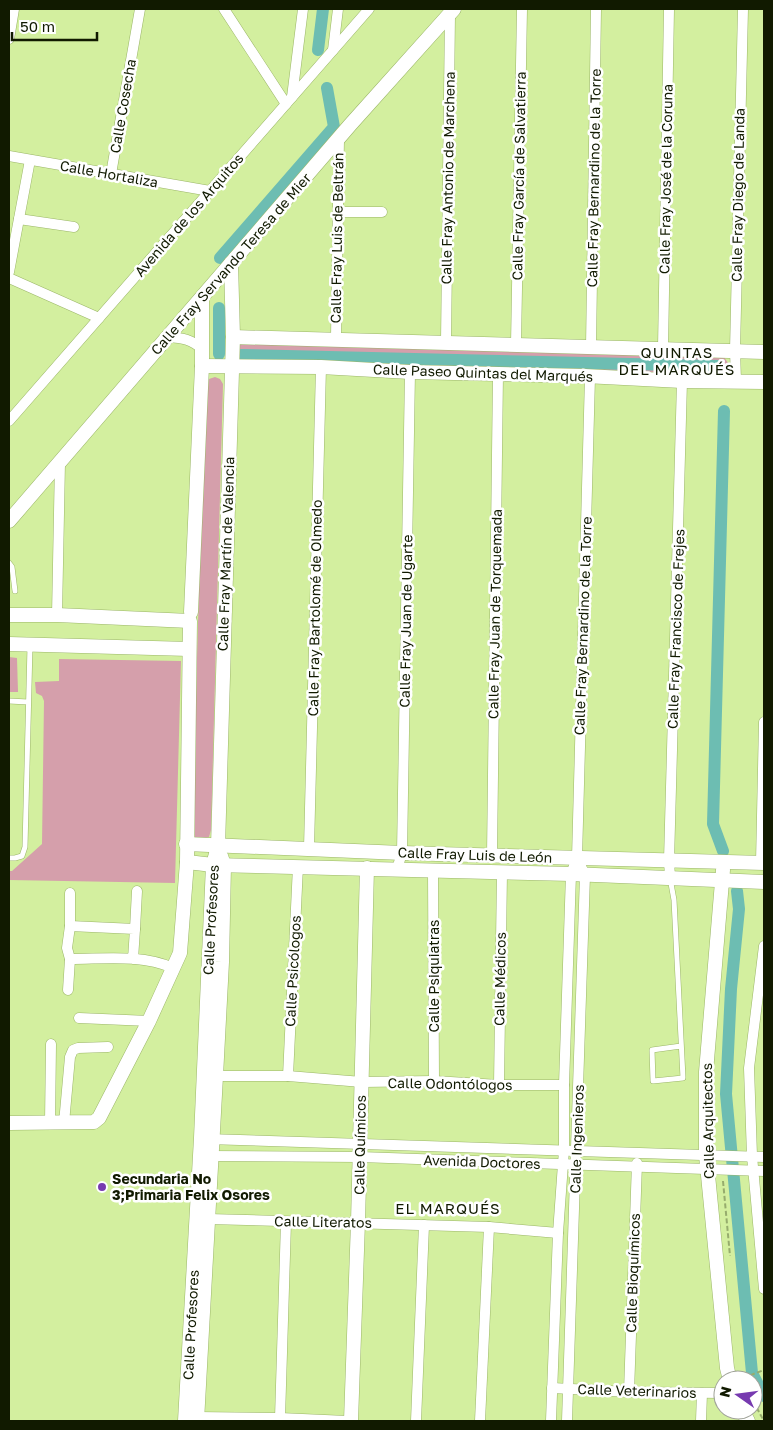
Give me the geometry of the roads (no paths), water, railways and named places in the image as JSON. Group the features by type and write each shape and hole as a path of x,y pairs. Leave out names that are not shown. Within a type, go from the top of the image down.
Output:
{"street":[{"path":"9,39 14,9"},
{"name":"Calle Cosecha","path":"111,174 140,9"},
{"path":"224,9 289,100"},
{"path":"289,100 303,9"},
{"path":"333,50 338,9"},
{"name":"Avenida de los Arquitos","path":"9,421 369,9"},
{"name":"Calle Fray García de Salvatierra","path":"516,344 522,9"},
{"name":"Calle Fray Bernardino de la Torre","path":"591,347 596,9"},
{"name":"Calle Fray José de la Coruna","path":"663,348 668,9"},
{"name":"Calle Fray Diego de Landa","path":"736,381 735,350 743,9"},
{"name":"Calle Fray Servando Teresa de Mier","path":"9,521 339,138 452,12"},
{"name":"Calle Fray Antonio de Marchena","path":"446,342 452,12"},
{"name":"Calle Fray Luis de Beltrán","path":"336,338 339,138"},
{"name":"Calle Hortaliza","path":"9,156 210,191"},
{"path":"9,272 30,160"},
{"path":"338,212 382,212"},
{"path":"19,219 74,228"},
{"name":"Calle Fray Martín de Valencia","path":"218,846 233,336 231,263"},
{"path":"9,278 99,318"},
{"path":"9,1123 94,1122 99,1118 149,1021 180,953 186,862 189,649 203,350 202,298"},
{"path":"233,336 764,352"},
{"path":"168,337 188,339 196,343 203,350"},
{"name":"Calle Paseo Quintas del Marqués","path":"202,366 321,367 410,372 764,382"},
{"name":"Calle Fray Bartolomé de Olmedo","path":"309,848 321,367"},
{"name":"Calle Fray Juan de Ugarte","path":"397,869 402,853 410,372"},
{"name":"Calle Fray Juan de Torquemada","path":"492,855 498,374"},
{"name":"Calle Fray Bernardino de la Torre","path":"571,874 577,858 590,377"},
{"name":"Calle Fray Francisco de Frejes","path":"670,877 682,381"},
{"path":"57,616 60,462"},
{"path":"9,615 190,617"},
{"path":"9,644 189,649"},
{"path":"763,865 764,722"},
{"name":"Calle Fray Luis de León","path":"186,844 402,853 723,862 763,865"},
{"name":"Calle Profesores","path":"193,1420 205,1156 216,1076 222,962 218,846"},
{"name":"Calle Ingenieros","path":"567,1421 585,875 577,858"},
{"name":"Calle Fray Luis de León","path":"186,862 219,865 670,877 764,882"},
{"name":"Calle Arquitectos","path":"723,862 706,1072 708,1169 728,1370"},
{"name":"Calle Profesores","path":"207,1139 219,865"},
{"name":"Calle Psicólogos","path":"288,1076 298,866"},
{"name":"Calle Químicos","path":"351,1421 367,868"},
{"name":"Calle Psiquiatras","path":"433,870 434,1081"},
{"name":"Calle Médicos","path":"498,1085 502,872"},
{"name":"Calle Ingenieros","path":"551,1421 558,1233 564,1150 564,1085 571,874"},
{"path":"133,959 137,891"},
{"path":"68,990 70,893"},
{"path":"70,926 135,929"},
{"path":"764,946 749,1068 750,1157 759,1171 764,1289"},
{"path":"70,959 156,961 173,968"},
{"path":"78,1018 149,1021"},
{"path":"50,1123 52,1044"},
{"path":"64,1123 70,1057 73,1050 78,1048 108,1047"},
{"name":"Calle Odontólogos","path":"216,1076 288,1076 362,1082 434,1081 498,1085 564,1085"},
{"name":"Avenida Doctores","path":"207,1139 576,1166 759,1171"},
{"name":"Avenida Doctores","path":"205,1156 360,1150 576,1150 638,1154 764,1157"},
{"name":"Calle Bioquímicos","path":"629,1392 638,1154"},
{"name":"Calle Profesores","path":"193,1420 208,1219 205,1156"},
{"name":"Calle Literatos","path":"208,1219 489,1227 558,1233"},
{"path":"280,1418 286,1222"},
{"path":"416,1421 424,1225"},
{"path":"480,1421 489,1227"},
{"name":"Calle Veterinarios","path":"552,1388 629,1392 713,1392"},
{"path":"701,1421 702,1393"},
{"path":"193,1420 280,1418 347,1421"}],"lane":[{"path":"9,563 12,567 15,591"},
{"path":"9,858 22,856 26,847 30,645"},
{"path":"9,701 28,702"},
{"path":"670,877 674,900 683,1078 653,1080 652,1050 681,1046"}],"waterway":[{"path":"318,50 323,9"},
{"path":"220,258 334,127 327,88"},
{"path":"219,308 219,354"},
{"path":"241,355 719,366"},
{"path":"723,851 713,824 724,411"},
{"path":"737,891 739,909 731,989 726,1094 752,1373 764,1396"}],"place":[{"name":"Secundaria No 3;Primaria Felix Osores","path":"102,1187"}],"district":[{"name":"QUINTAS DEL MARQUÉS","path":"677,362"},
{"name":"EL MARQUÉS","path":"448,1209"}]}
